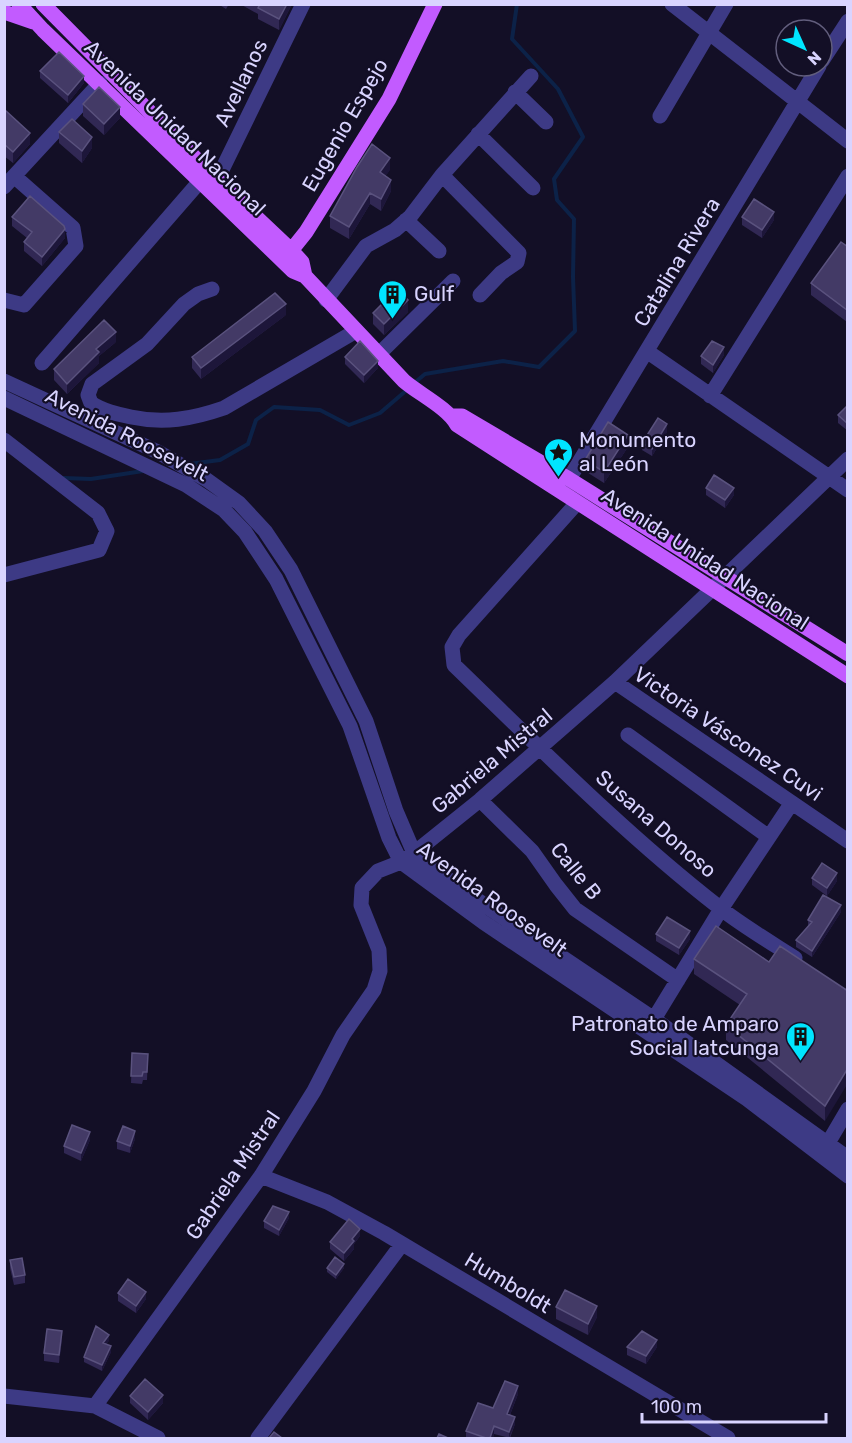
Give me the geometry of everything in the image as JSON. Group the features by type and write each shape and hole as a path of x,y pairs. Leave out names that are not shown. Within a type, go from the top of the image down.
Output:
{"main road":[{"name":"Avenida Unidad Nacional","path":"19,4 201,180 287,256 302,262 305,276 356,331 418,393 453,416 457,425 848,676"},
{"name":"Avenida Unidad Nacional","path":"43,4 217,180 287,256"},
{"name":"Eugenio Espejo","path":"287,256 306,232 388,99 435,4"},
{"path":"4,12 38,24"},
{"name":"Avenida Unidad Nacional","path":"453,416 462,416 569,479 848,654"}],"street":[{"name":"Avellanos","path":"217,180 303,4"},
{"path":"672,4 848,141"},
{"path":"660,116 726,4"},
{"path":"834,46 845,32"},
{"path":"327,300 366,246 395,230 406,220 478,134 531,76"},
{"name":"Catalina Rivera","path":"569,479 812,78"},
{"path":"4,300 24,305 76,246 73,228 9,182 100,83"},
{"path":"515,92 546,122"},
{"path":"478,134 533,188"},
{"path":"442,176 519,253 517,262 501,273 480,295"},
{"path":"710,396 848,176"},
{"path":"42,363 201,180"},
{"path":"406,220 440,251"},
{"path":"384,360 453,280"},
{"path":"212,289 198,294 184,304 139,351 92,384 88,395 91,403 117,414 152,421 178,420 198,416 224,408 356,331"},
{"path":"648,352 848,490"},
{"name":"Avenida Roosevelt","path":"4,381 158,452 207,480 239,503 265,531 291,570 366,720 396,811 414,853 458,887 654,1019 848,1158"},
{"name":"Avenida Roosevelt","path":"4,398 186,485 224,510 245,532 276,579 350,726 389,838 400,862 465,910 747,1099 848,1176"},
{"path":"4,440 98,513 107,531 99,550 4,575"},
{"name":"Gabriela Mistral","path":"94,1406 261,1176 314,1091 343,1035 374,990 380,971 379,951 361,905 362,888 378,872 414,853 480,800 615,682 848,459"},
{"name":"Susana Donoso","path":"577,502 459,635 452,647 454,666 539,748 666,864 721,909 809,968"},
{"name":"Victoria Vásconez Cuvi","path":"615,682 848,841"},
{"path":"628,735 770,837"},
{"name":"Calle B","path":"480,800 532,851 575,909 678,980"},
{"path":"654,1019 721,909 791,804"},
{"path":"828,1143 848,1109"},
{"name":"Humboldt","path":"261,1176 327,1202 402,1244 728,1438"},
{"path":"258,1438 402,1244"},
{"path":"4,1396 94,1406 155,1438"}],"building":[{"path":"260,4 287,4 279,19 258,8"},
{"path":"59,52 84,76 68,95 40,71"},
{"path":"99,87 120,107 104,124 83,104"},
{"path":"5,110 30,133 13,152 4,144"},
{"path":"72,119 92,137 82,151 59,132"},
{"path":"372,144 390,158 380,172 391,180 381,199 370,193 349,227 330,216"},
{"path":"30,196 65,229 42,257 24,242 32,232 12,217"},
{"path":"754,199 774,212 762,230 742,217"},
{"path":"841,242 848,247 847,310 811,283"},
{"path":"397,289 408,300 384,324 373,313"},
{"path":"275,293 286,304 201,368 192,357"},
{"path":"104,320 116,332 96,349 99,352 67,384 54,369"},
{"path":"360,341 378,361 364,375 345,357"},
{"path":"712,341 724,347 713,365 701,356"},
{"path":"848,405 848,424 838,415"},
{"path":"658,418 667,424 652,449 642,443"},
{"path":"608,422 628,435 604,472 585,460"},
{"path":"714,475 734,488 725,500 706,488"},
{"path":"822,863 837,873 827,888 812,878"},
{"path":"823,895 841,905 812,951 796,940 812,922 808,920"},
{"path":"667,917 690,931 679,948 656,934"},
{"name":"Patronato de Amparo Social latcunga","path":"716,926 769,962 780,946 848,991 848,1068 825,1106 726,1025 747,994 694,959"},
{"path":"132,1053 148,1054 147,1072 143,1072 142,1076 131,1076"},
{"path":"72,1125 90,1132 81,1153 64,1146"},
{"path":"123,1126 135,1131 130,1146 117,1141"},
{"path":"273,1206 289,1212 279,1230 264,1221"},
{"path":"349,1219 360,1229 344,1253 330,1242"},
{"path":"335,1257 344,1264 336,1275 327,1268"},
{"path":"22,1258 25,1275 14,1277 10,1260"},
{"path":"128,1279 146,1292 136,1306 118,1293"},
{"path":"565,1290 597,1306 588,1324 556,1307"},
{"path":"96,1326 109,1335 103,1343 111,1346 102,1365 84,1357"},
{"path":"47,1329 62,1331 59,1355 44,1353"},
{"path":"642,1331 657,1340 646,1356 627,1347"},
{"path":"145,1379 163,1395 148,1412 130,1396"},
{"path":"505,1381 518,1386 507,1414 515,1417 509,1432 494,1426 490,1438 486,1438 466,1431 478,1403 493,1408"},
{"path":"274,1432 282,1438 269,1438"}],"waterway":[{"path":"413,384 425,374 503,361 539,367 575,331 574,219 557,200 554,179 583,137 558,89 512,39 517,4"},
{"path":"189,464 220,460 248,444 256,420 274,407 320,410 349,425 380,413 408,389"},
{"path":"64,478 91,479 143,471"}],"place":[{"name":"Gulf","path":"393,320"},
{"name":"Monumento al León","path":"558,478"},
{"name":"Patronato de Amparo Social latcunga","path":"800,1062"}]}
